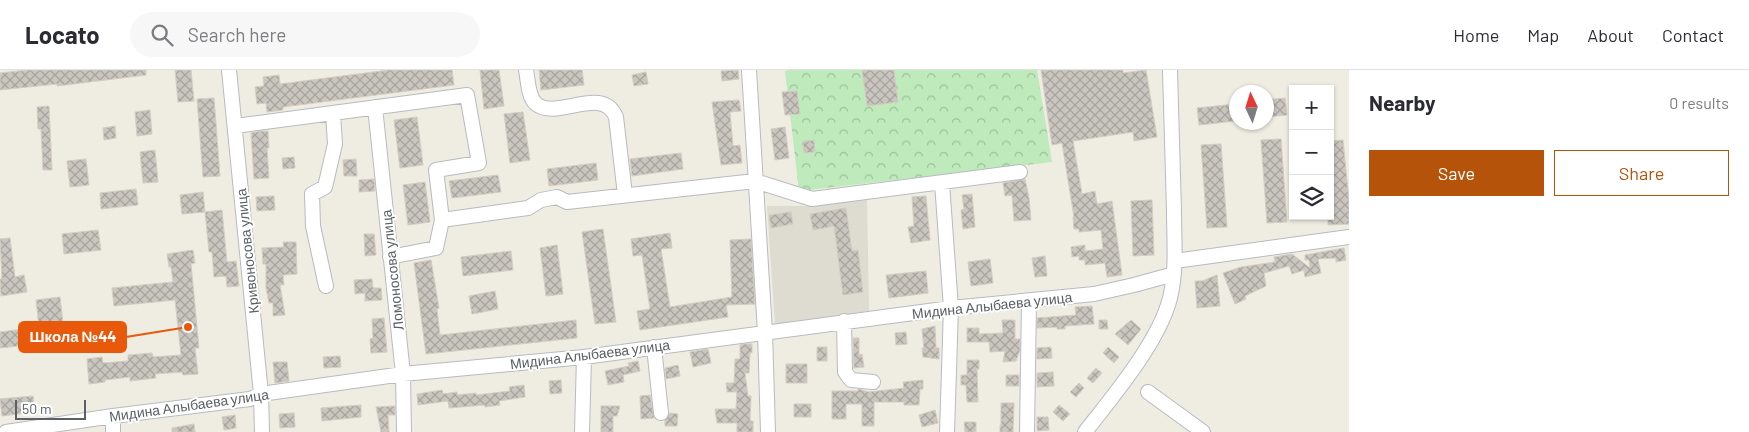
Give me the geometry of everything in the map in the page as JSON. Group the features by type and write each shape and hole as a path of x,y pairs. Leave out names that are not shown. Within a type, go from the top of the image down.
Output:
{"street":[{"name":"Кривоносова улица","path":"229,70 261,394 262,432"},
{"path":"526,70 530,92 536,104 555,108 594,103 610,106 616,117 625,195"},
{"path":"749,70 765,332 768,432"},
{"path":"1085,432 1128,376 1155,334 1171,298 1174,267 1170,70"},
{"path":"235,126 467,96 479,163 436,170 442,220 436,248 390,257"},
{"name":"Ломоносова улица","path":"375,107 403,374 404,432"},
{"path":"326,286 313,226 312,194 325,187 331,166 335,144 332,113"},
{"path":"442,220 528,208 541,200 557,197 567,202 755,180 812,199 1020,172"},
{"path":"942,183 951,308 947,432"},
{"name":"Мидина Алыбаева улица","path":"6,432 113,416 250,399 261,394 403,374 584,357 951,308 1094,294 1134,285 1174,267 1349,237"},
{"path":"1027,432 1029,301"},
{"path":"844,322 845,372 851,380 873,382"},
{"path":"654,347 661,413"},
{"path":"582,432 584,357"},
{"path":"1148,392 1203,432"},
{"path":"113,416 113,432"}],"shaded area":[{"path":"867,199 869,311 775,324 767,206 809,206"}],"green space":[{"path":"1037,70 1052,162 799,191 785,71"}],"building":[{"path":"28,70 146,70 146,75 57,86 57,84 0,90 0,73"},
{"path":"175,70 191,70 194,101 178,102"},
{"path":"389,70 452,70 454,85 283,107 283,110 267,112 266,103 257,104 255,87 264,86 263,77 279,75 280,84"},
{"path":"480,70 499,70 504,106 484,109"},
{"path":"539,70 582,70 584,85 541,90"},
{"path":"738,70 739,79 722,81 721,71"},
{"path":"862,70 894,70 898,102 867,106"},
{"path":"1041,70 1123,70 1123,73 1146,70 1157,137 1134,141 1133,132 1073,141 1082,194 1095,191 1097,204 1112,201 1122,275 1107,277 1105,263 1085,265 1085,260 1079,260 1079,256 1072,257 1071,247 1085,245 1085,251 1103,249 1101,230 1079,232 1079,229 1074,229 1074,217 1062,143 1052,145"},
{"path":"646,72 648,84 634,86 632,75"},
{"path":"797,91 800,114 785,115 782,92"},
{"path":"214,98 220,176 203,177 197,99"},
{"path":"1285,98 1287,115 1274,116 1274,99"},
{"path":"739,100 741,111 730,112 733,146 740,145 742,163 721,165 712,102"},
{"path":"1229,105 1229,122 1199,125 1197,108"},
{"path":"49,106 52,170 43,170 41,129 38,129 37,107"},
{"path":"150,110 152,134 137,136 135,112"},
{"path":"523,112 530,160 510,163 504,114"},
{"path":"417,117 423,165 400,168 394,120"},
{"path":"115,126 116,138 104,140 103,128"},
{"path":"785,127 789,158 775,160 771,129"},
{"path":"268,131 269,178 254,179 251,133"},
{"path":"1281,139 1287,222 1267,223 1261,140"},
{"path":"814,140 815,152 804,153 803,142"},
{"path":"1343,140 1349,200 1349,224 1328,225 1328,220 1334,220 1334,141"},
{"path":"1221,144 1227,227 1207,228 1201,145"},
{"path":"155,150 158,182 143,183 140,152"},
{"path":"681,153 683,169 632,176 630,159"},
{"path":"294,157 295,168 283,169 282,158"},
{"path":"86,159 89,185 70,187 67,161"},
{"path":"356,159 357,176 344,176 343,160"},
{"path":"596,163 598,180 549,186 547,169"},
{"path":"498,175 501,192 452,198 449,181"},
{"path":"374,179 375,191 359,192 359,180"},
{"path":"1025,179 1031,220 1014,221 1012,195 1005,196 1003,183"},
{"path":"425,182 430,222 408,225 403,185"},
{"path":"136,189 138,205 101,209 100,193"},
{"path":"203,192 205,212 182,214 180,195"},
{"path":"972,194 975,227 963,229 961,210 964,209 962,195"},
{"path":"274,196 275,210 257,211 256,197"},
{"path":"926,196 930,240 911,243 908,227 914,226 912,197"},
{"path":"1152,200 1154,255 1133,256 1131,201"},
{"path":"846,208 852,251 858,250 863,292 843,295 834,226 813,230 810,214"},
{"path":"222,210 227,262 236,261 239,286 227,287 226,276 214,277 212,252 209,252 205,212"},
{"path":"791,212 793,224 771,228 769,215"},
{"path":"603,229 616,322 595,324 582,232"},
{"path":"98,230 101,250 64,254 62,234"},
{"path":"670,233 672,248 661,249 670,307 732,297 730,240 751,239 755,304 726,305 728,317 640,330 637,311 650,309 642,255 633,256 631,239"},
{"path":"364,234 374,234 376,255 365,256"},
{"path":"10,238 15,277 24,275 27,292 1,296 0,239"},
{"path":"283,242 296,242 297,274 283,275 284,285 280,285 285,315 273,316 273,303 269,303 266,288 266,264 263,264 262,248 284,247"},
{"path":"557,245 563,294 546,296 540,248"},
{"path":"1344,248 1346,260 1336,262 1336,258 1318,259 1321,273 1305,277 1304,270 1292,274 1289,266 1264,273 1266,286 1245,296 1246,299 1235,304 1223,273 1241,267 1275,262 1274,257 1292,254 1310,268 1309,260 1305,260 1305,255"},
{"path":"193,250 195,263 191,264 199,348 195,348 198,374 183,375 182,372 155,374 156,378 130,381 130,377 89,384 87,359 102,357 103,363 128,361 128,355 152,353 153,357 181,355 175,300 114,306 112,288 173,282 167,254"},
{"path":"511,251 513,270 463,276 461,257"},
{"path":"1045,256 1047,276 1035,277 1032,258"},
{"path":"990,259 993,283 971,286 968,262"},
{"path":"431,260 439,308 437,309 440,335 576,320 577,338 426,354 414,263"},
{"path":"926,271 928,293 889,298 886,275"},
{"path":"1217,275 1220,306 1197,308 1195,281 1202,281"},
{"path":"372,279 373,288 381,288 382,300 365,301 365,293 355,294 354,280"},
{"path":"495,291 498,309 472,314 469,296"},
{"path":"60,297 65,341 0,348 0,332 39,327 36,300"},
{"path":"1092,306 1094,324 1065,326 1065,329 1057,329 1057,327 1037,328 1037,318 1076,315 1075,307"},
{"path":"384,318 387,352 371,353 370,339 373,338 372,319"},
{"path":"1002,320 1015,320 1015,339 1020,339 1020,350 1016,361 1003,362 1005,351 990,352 989,342 967,342 967,328 979,328 979,334 1003,333"},
{"path":"1099,320 1107,320 1108,329 1099,329"},
{"path":"1131,320 1141,329 1128,345 1115,334"},
{"path":"935,326 936,348 939,348 939,359 923,357 922,329"},
{"path":"906,332 907,344 896,345 895,333"},
{"path":"853,338 859,338 859,355 862,354 864,367 854,368"},
{"path":"752,344 749,373 745,373 748,396 751,396 750,421 753,421 753,432 737,432 737,423 717,423 715,409 736,409 737,392 727,392 726,383 734,383 735,359 740,359 740,345"},
{"path":"817,347 827,347 827,361 817,361"},
{"path":"1051,347 1052,358 1037,359 1037,348"},
{"path":"1108,347 1119,357 1114,363 1103,353"},
{"path":"708,349 711,363 693,367 690,352"},
{"path":"340,356 341,367 324,368 323,357"},
{"path":"967,360 979,360 979,369 977,369 978,402 967,402 966,385 961,385 961,375 967,375"},
{"path":"638,361 640,371 623,375 624,382 608,385 605,371 629,366 628,363"},
{"path":"273,362 287,362 289,381 275,383"},
{"path":"786,364 807,364 807,383 786,383"},
{"path":"678,365 680,376 666,379 665,368"},
{"path":"1096,368 1102,373 1093,383 1087,378"},
{"path":"1053,372 1054,386 1037,387 1037,373"},
{"path":"1006,375 1019,375 1019,386 1006,386"},
{"path":"561,380 562,393 550,394 549,381"},
{"path":"923,380 923,389 920,389 919,405 904,405 904,402 874,402 874,426 862,426 862,404 846,404 846,419 832,419 832,391 858,391 858,389 869,392 904,388 903,382"},
{"path":"1079,383 1084,388 1076,397 1070,392"},
{"path":"524,385 525,397 499,401 500,405 449,408 448,401 418,405 417,394 442,390 443,394 457,392 457,395 476,393 476,395 510,391 509,387"},
{"path":"650,395 654,418 641,419 640,396"},
{"path":"33,396 35,412 2,416 0,399"},
{"path":"1001,403 1014,403 1013,432 1000,432"},
{"path":"794,404 811,404 811,417 794,417"},
{"path":"361,405 361,417 322,421 321,408"},
{"path":"1059,405 1070,414 1063,421 1053,412"},
{"path":"395,406 395,415 388,415 389,432 381,432 376,407"},
{"path":"601,406 620,406 617,416 613,416 613,432 601,432"},
{"path":"935,410 938,423 922,427 919,415"},
{"path":"294,413 295,427 280,428 279,414"},
{"path":"670,413 678,414 677,426 665,426 665,420"},
{"path":"235,415 236,428 224,430 222,417"},
{"path":"1037,417 1048,417 1049,430 1037,431"},
{"path":"964,422 976,422 976,432 965,432"},
{"path":"194,424 195,432 172,432 172,428"}],"place":[{"name":"Школа №44","path":"188,327"}]}
